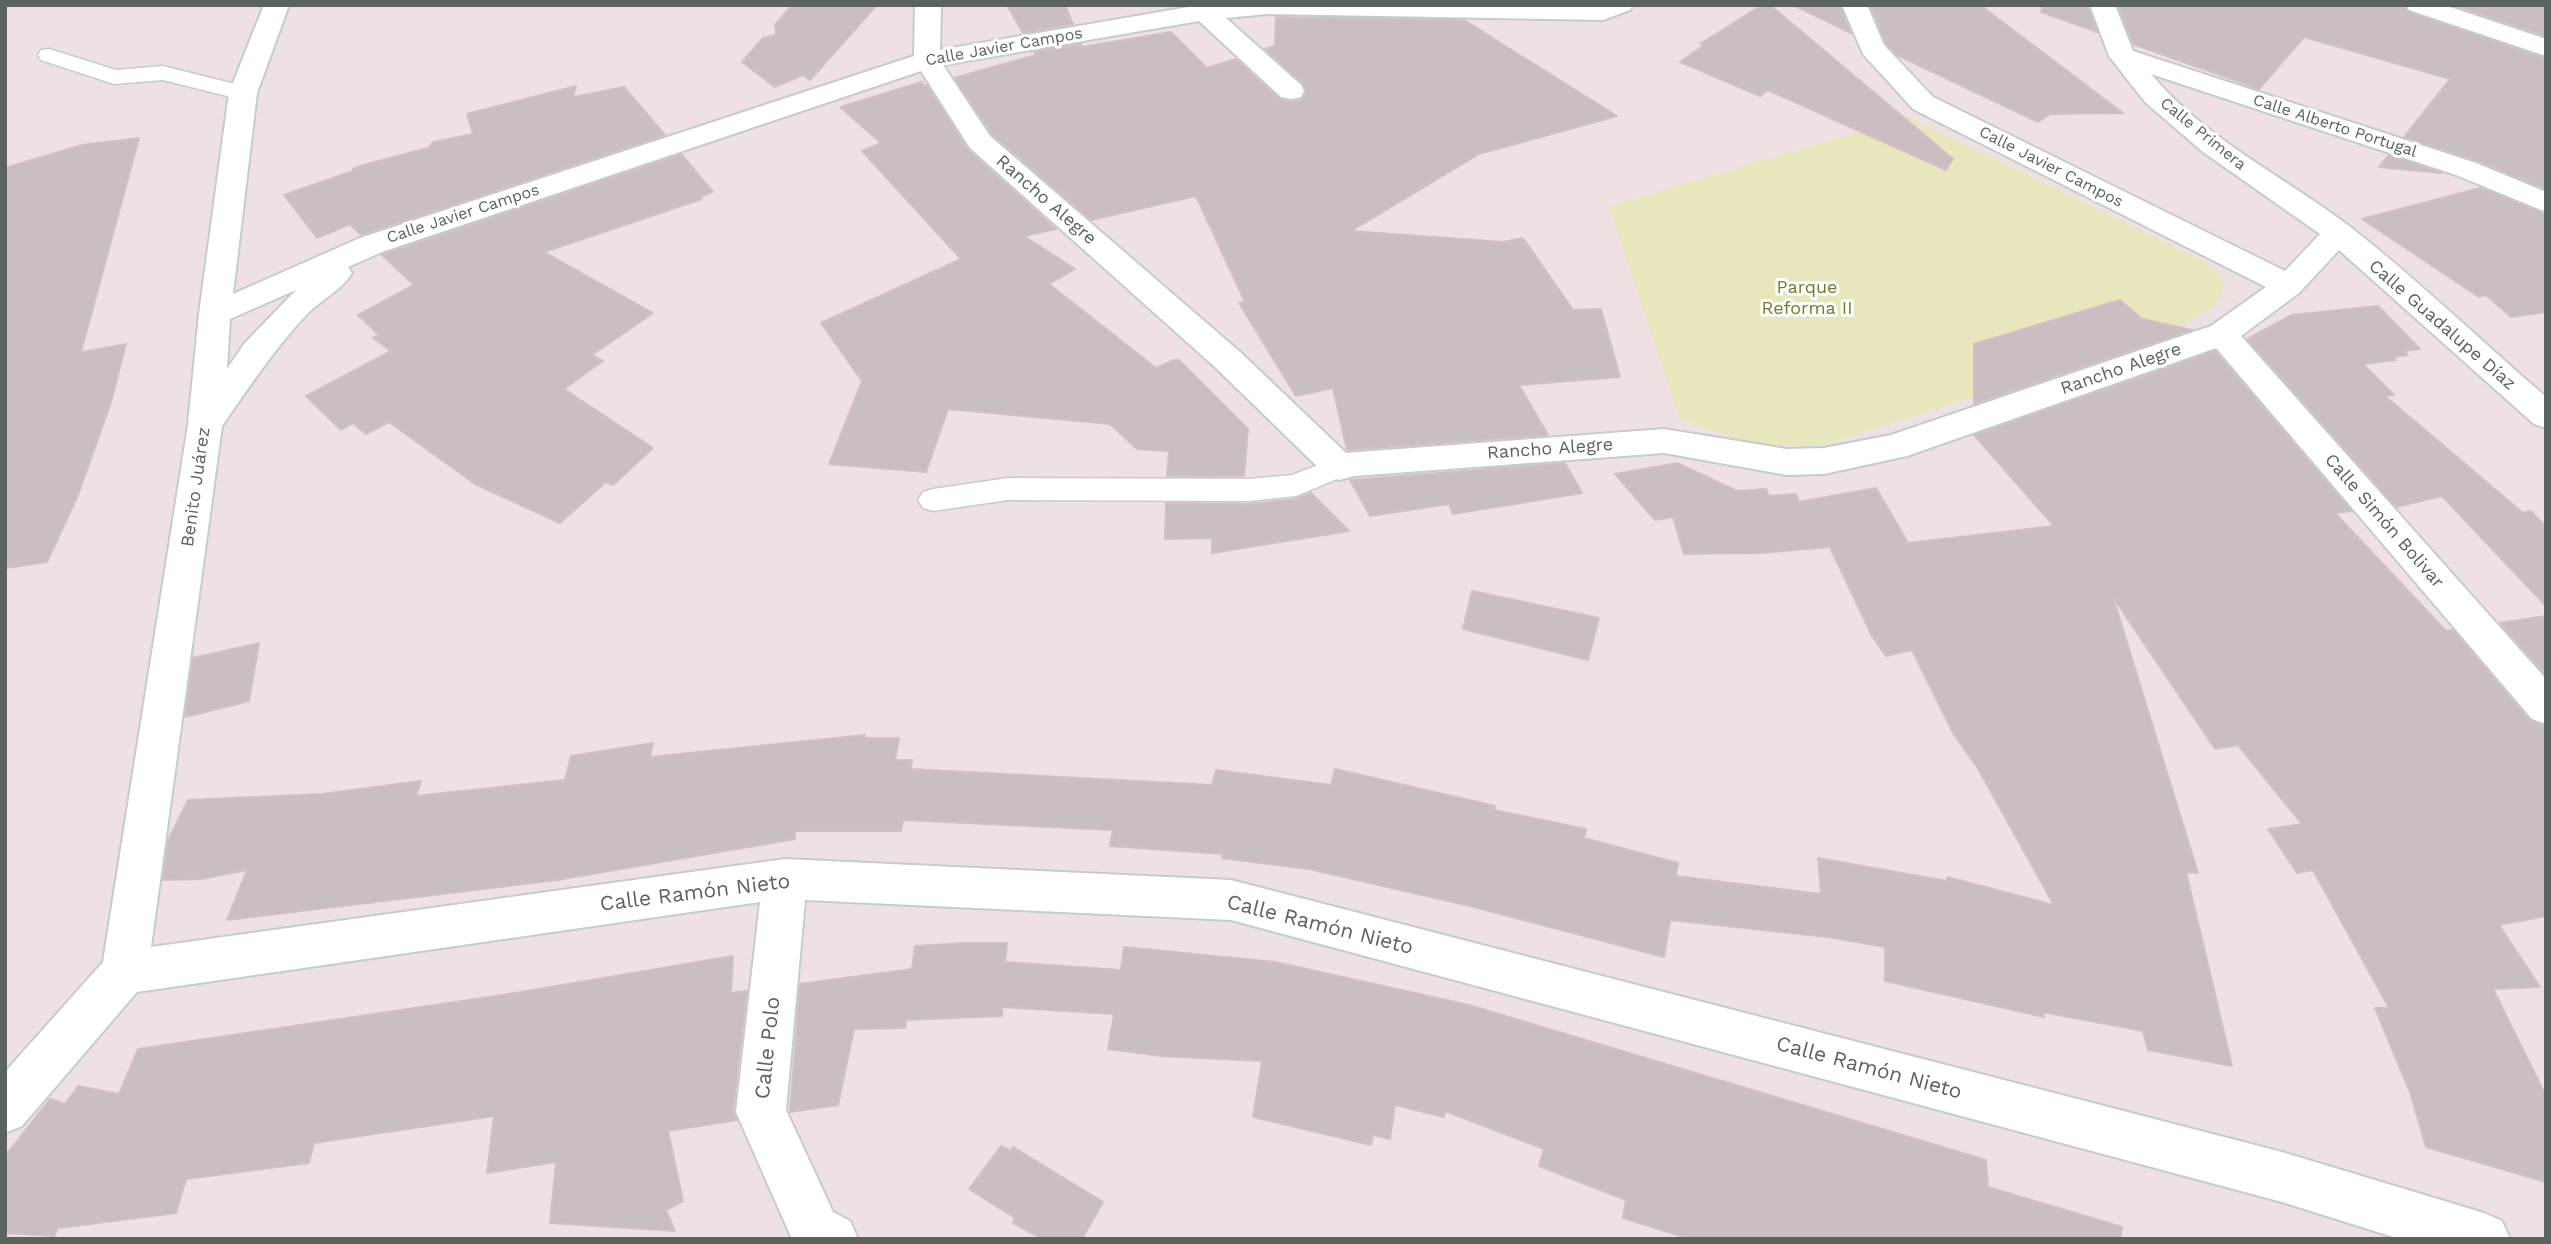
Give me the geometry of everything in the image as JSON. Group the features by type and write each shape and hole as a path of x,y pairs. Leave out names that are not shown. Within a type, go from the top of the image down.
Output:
{"street":[{"name":"Benito Juárez","path":"125,972 205,425 215,314 243,93 277,5"},
{"path":"927,60 928,5"},
{"name":"Calle Javier Campos","path":"215,314 371,245 927,60 1205,12 1267,6 1603,12 1621,5"},
{"name":"Calle Javier Campos","path":"1854,5 1872,48 1923,103 2246,262 2288,286"},
{"name":"Calle Primera","path":"2102,5 2122,55 2155,96 2213,146 2338,233"},
{"path":"2418,5 2546,48"},
{"path":"1205,12 1291,91"},
{"name":"Calle Alberto Portugal","path":"2122,55 2466,169 2546,203"},
{"name":"Rancho Alegre","path":"927,60 980,142 1228,360 1339,467 1354,463 1664,441 1787,462 1837,459 1895,447 2222,334 2288,286 2338,233"},
{"name":"Calle Guadalupe Díaz","path":"2338,233 2546,416"},
{"name":"Calle Javier Campos","path":"205,425 256,352 299,304 371,245"},
{"name":"Calle Simón Bolivar","path":"2222,334 2546,707"},
{"name":"Calle Ramón Nieto","path":"125,972 785,879 1231,900 2282,1177 2484,1239"},
{"name":"Calle Polo","path":"785,879 761,1112 815,1230 832,1239"},
{"path":"5,1109 125,972"}],"lane":[{"path":"49,55 114,77 163,74 243,93"},
{"path":"933,500 1008,489 1249,490 1296,485 1339,467"}],"green space":[{"name":"Parque Reforma II","path":"1908,117 2204,261 2221,276 2224,286 2221,296 2191,321 2159,336 1824,445 1786,446 1749,441 1713,431 1679,417 1609,206"}],"building":[{"path":"792,5 877,5 810,80 803,75 775,87 742,62 763,38 776,35 775,25"},
{"path":"1007,5 1065,5 1073,24 1023,33"},
{"path":"1762,5 1770,5 1953,159 1946,170 1768,90 1760,96 1680,62 1704,45 1700,44"},
{"path":"1793,5 1840,5 1851,33"},
{"path":"1870,5 1980,5 2123,113 2050,114 2038,122 1897,55 1886,44"},
{"path":"2043,5 2088,5 2097,32 2041,12"},
{"path":"2118,5 2404,5 2408,12 2546,58 2546,189 2477,161 2404,137 2450,79 2304,37 2259,89 2133,44"},
{"path":"2453,5 2546,5 2546,36"},
{"path":"1276,17 1464,20 1617,116 1479,154 1351,231 1503,242 1523,238 1573,310 1601,309 1620,377 1519,385 1548,435 1347,450 1333,388 1296,396 1239,303 1245,302 1196,196 1091,220 992,134 954,78 1036,55 1034,52 1171,32 1207,68 1236,59 1279,99 1290,102 1302,100 1306,92 1303,84 1265,49 1275,46"},
{"path":"922,82 924,86 927,85 968,150 1056,229 1024,236 1075,269 1049,284 1156,368 1179,360 1248,429 1244,476 1167,476 1169,451 1137,449 1110,424 948,409 926,472 829,464 862,381 821,323 961,259 862,151 881,143 840,107"},
{"path":"576,86 573,97 624,87 665,135 361,235 350,224 317,238 284,195 363,165 428,148 434,142 473,134 467,114"},
{"path":"139,138 81,352 126,344 111,402 78,495 47,562 5,568 5,168 82,145"},
{"path":"681,154 713,192 701,196 702,199 544,252 653,313 592,355 603,361 564,389 653,448 613,485 606,482 560,523 475,484 389,422 366,434 353,423 341,430 306,396 391,351 373,338 379,335 358,315 414,285 382,255"},
{"path":"2389,155 2441,173 2379,167"},
{"path":"2480,188 2546,214 2546,312 2511,317 2486,295 2479,297 2362,219"},
{"path":"2120,300 2142,319 2192,330 1974,404 1974,344"},
{"path":"2378,306 2420,349 2405,351 2408,355 2393,357 2396,360 2363,364 2394,395 2385,396 2523,513 2531,511 2546,527 2546,606 2442,496 2396,507 2247,339 2292,315"},
{"path":"2215,351 2352,511 2335,513 2446,631 2453,630 2530,721 2546,726 2546,916 2499,925 2540,987 2493,989 2546,1096 2546,1182 2426,1147 2410,1092 2375,1008 2389,1008 2313,870 2297,873 2268,829 2302,824 2238,745 2215,749 2113,597 2198,873 2186,872 2232,1066 2148,1050 2143,1031 2042,1012 2044,1017 1885,981 1885,947 1828,937 1670,920 1664,957 1470,906 1309,869 1222,858 1223,854 1110,846 1113,830 903,820 901,831 795,831 795,839 557,880 227,920 247,870 201,879 163,880 168,841 188,800 322,794 421,781 416,796 565,780 571,756 653,743 650,757 865,735 865,738 899,738 895,760 912,760 911,769 1212,785 1216,770 1331,785 1335,769 1495,806 1494,810 1586,829 1584,838 1678,863 1676,876 1821,894 1818,858 1947,881 1947,877 2054,905 1977,767 1953,733 1912,650 1886,656 1872,636 1830,547 1760,553 1684,554 1673,517 1655,520 1615,474 1677,463 1737,491 1766,489 1769,496 1796,494 1799,502 1876,488 1908,543 2054,526 1974,435"},
{"path":"1565,463 1582,493 1453,514 1449,504 1370,516 1350,480"},
{"path":"1311,493 1349,531 1212,553 1212,538 1165,539 1166,503 1249,504 1296,499"},
{"path":"1472,591 1599,618 1588,660 1463,629"},
{"path":"2546,616 2546,675 2500,623"},
{"path":"259,643 249,701 185,717 193,658"},
{"path":"1007,943 1005,962 1121,970 1124,947 1275,962 1469,1005 1986,1160 1988,1187 2122,1227 2120,1239 1691,1239 1623,1218 1626,1200 1539,1166 1544,1149 1445,1111 1444,1117 1395,1105 1390,1139 1373,1135 1371,1145 1253,1117 1262,1061 1161,1056 1108,1049 1114,1014 1002,1007 1002,1016 906,1020 905,1028 854,1029 838,1105 790,1112 800,984 912,969 915,946"},
{"path":"733,956 731,993 747,991 733,1112 737,1120 668,1131 683,1201 666,1210 675,1231 550,1223 556,1162 487,1173 494,1116 314,1143 309,1163 186,1179 176,1213 58,1228 54,1236 5,1233 5,1156 50,1099 65,1104 78,1086 119,1094 138,1049 509,994"},
{"path":"1001,1146 1011,1151 1013,1147 1103,1202 1082,1239 1043,1239 1013,1223 1015,1218 969,1189"}]}
